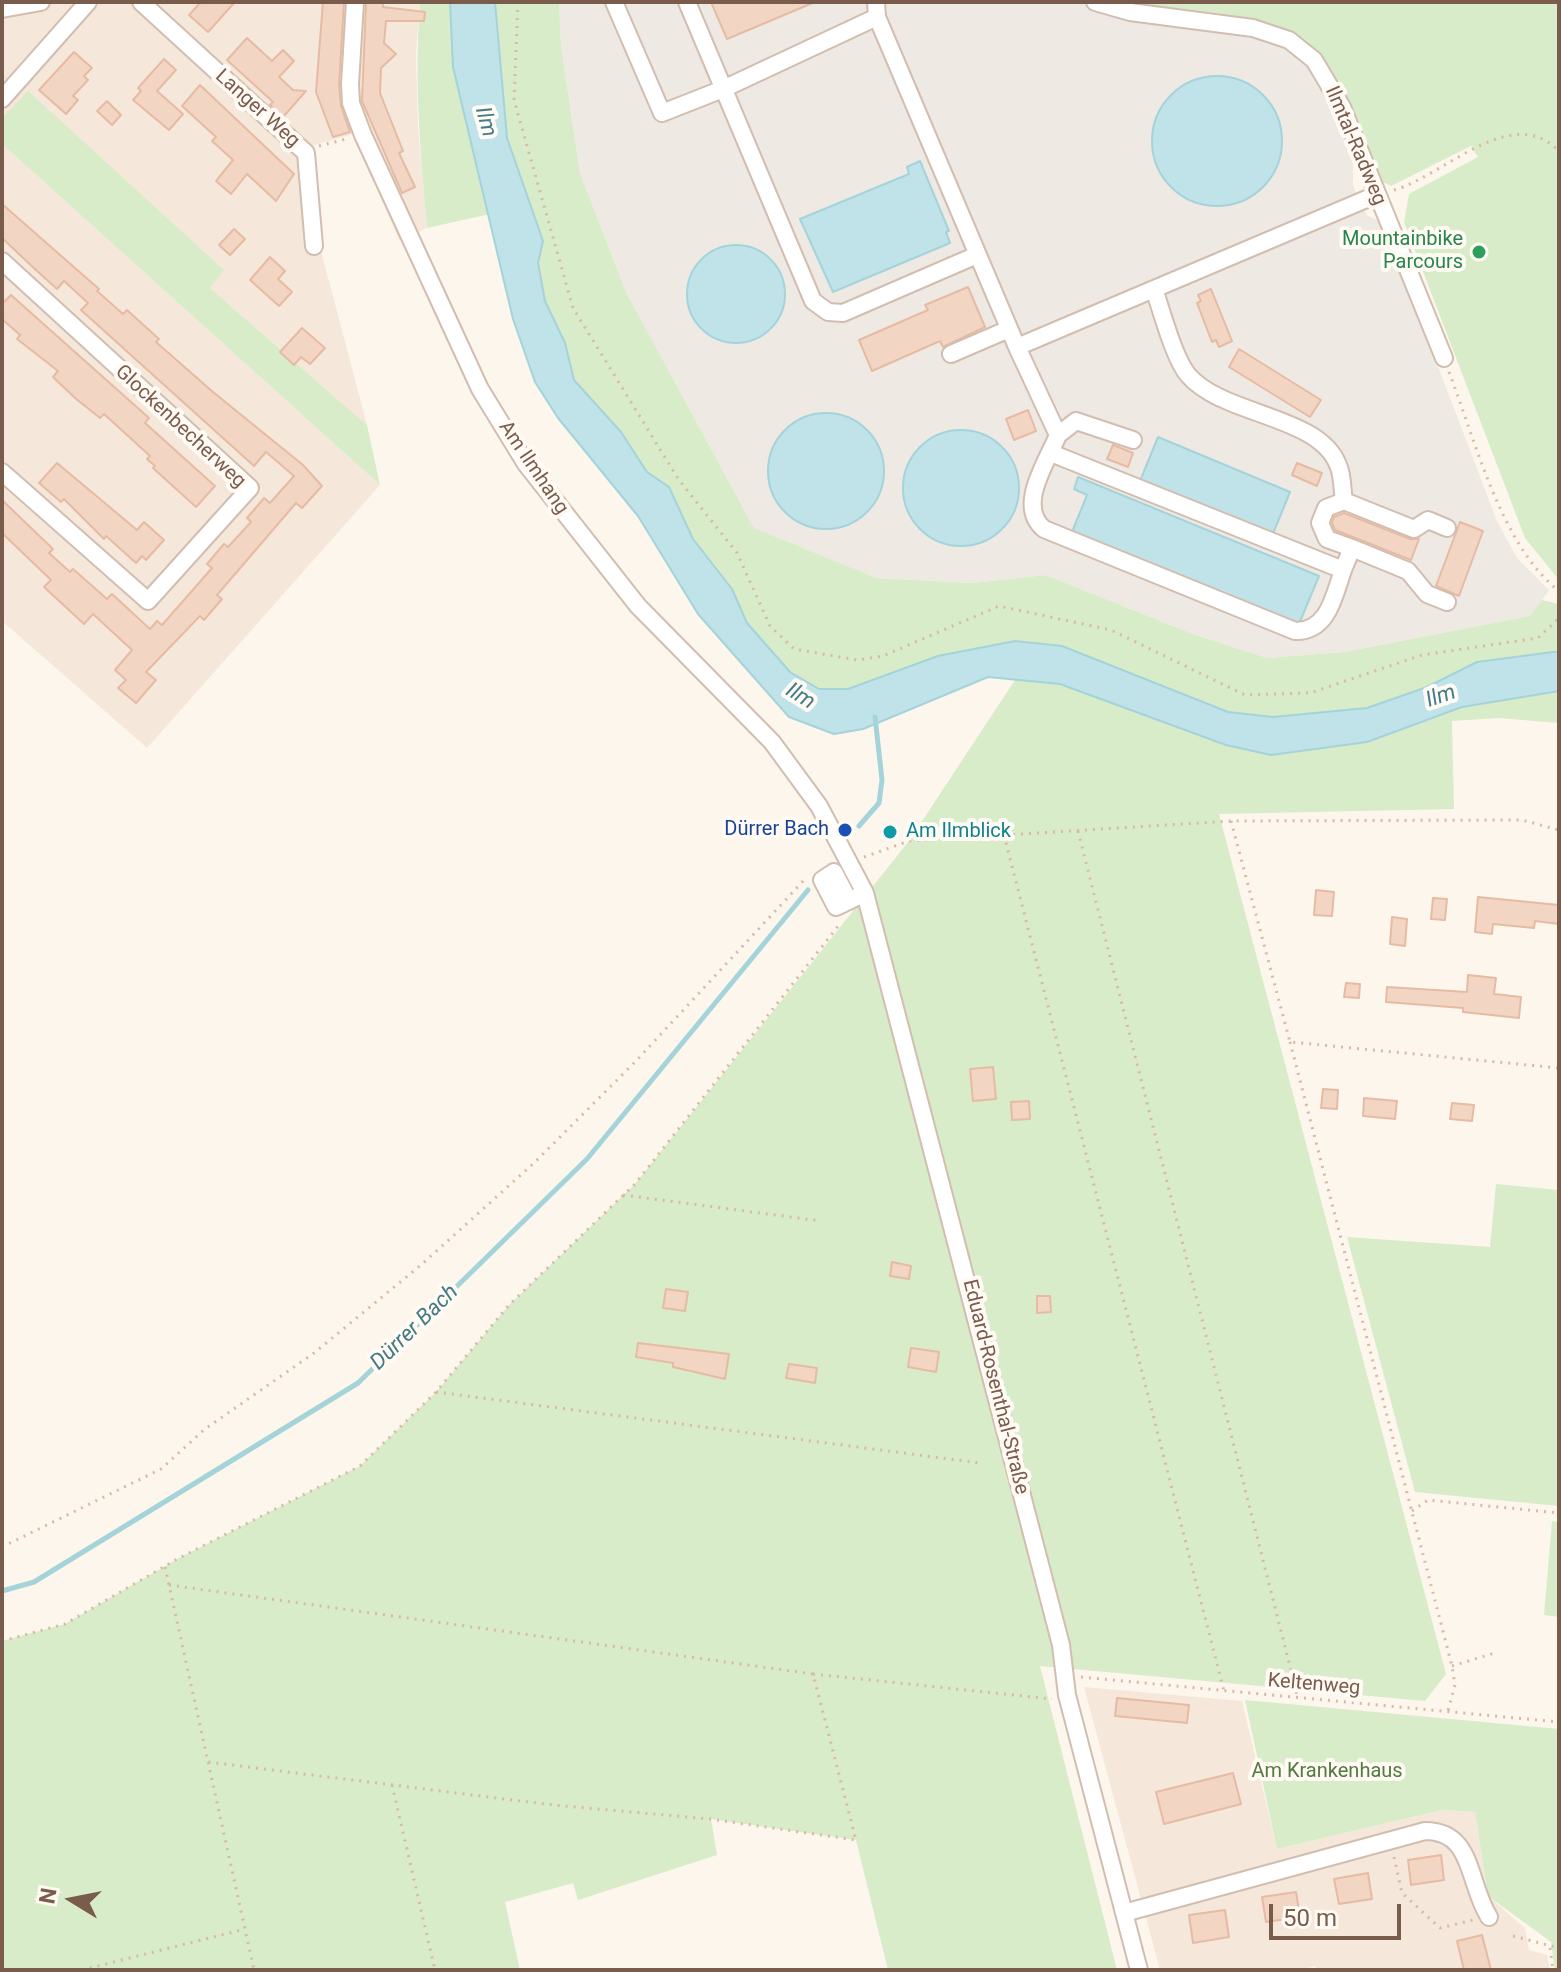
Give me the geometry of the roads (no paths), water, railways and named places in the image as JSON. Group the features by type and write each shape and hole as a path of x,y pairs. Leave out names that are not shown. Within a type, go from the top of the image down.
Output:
{"street":[{"path":"2,9 41,2"},
{"name":"Langer Weg","path":"141,2 306,153 314,246"},
{"name":"Am Ilmhang","path":"355,2 351,103 480,389 526,464 638,606 772,742 792,767 852,864"},
{"path":"614,2 662,113 723,89 877,10 977,255 1058,435"},
{"path":"687,2 813,301 828,312 843,313 977,255"},
{"name":"Ilmtal-Radweg","path":"1095,2 1130,12 1253,28 1289,40 1314,60 1332,87 1444,358"},
{"path":"2,99 83,3"},
{"path":"1017,347 1376,195"},
{"name":"Glockenbecherweg","path":"2,261 250,488 148,601 2,472"},
{"path":"1154,289 1186,373 1206,392 1304,432 1328,446 1339,465 1344,501"},
{"path":"951,354 1009,329"},
{"path":"1133,440 1076,421 1058,435 1032,503 1032,515 1044,529 1295,631 1307,632 1326,617 1352,548"},
{"path":"1051,453 1343,570"},
{"path":"1447,528 1428,520 1414,529 1344,501 1326,508 1320,523 1327,539 1408,571 1427,594 1447,602"},
{"name":"Eduard-Rosenthal-Straße","path":"852,864 865,893 888,972 1066,1676 1067,1695 1139,1970"},
{"path":"849,901 865,893"},
{"path":"1124,1913 1425,1831 1443,1831 1458,1841 1478,1899 1489,1917"}],"water":[{"name":"Ilm","path":"450,2 495,2 507,138 543,241 538,263 545,301 565,343 574,380 621,432 647,472 669,487 693,539 732,589 747,623 790,672 819,689 848,689 938,656 1015,641 1062,646 1228,712 1273,717 1367,708 1427,687 1477,662 1559,652 1559,691 1462,707 1367,742 1271,755 1226,745 1060,684 988,677 863,729 834,734 789,717 698,614 638,516 558,418 535,382 513,319 453,67"},
{"path":"1217,76 1242,81 1263,95 1277,116 1282,141 1277,166 1263,187 1242,201 1217,206 1192,201 1171,187 1157,166 1152,141 1157,116 1171,95 1192,81"},
{"path":"920,161 949,231 946,232 950,243 833,292 800,219 909,174 907,167"},
{"path":"736,245 755,248 771,259 782,275 785,294 782,313 771,329 755,340 736,343 717,340 701,329 690,313 687,294 690,275 701,259 717,248"},
{"path":"826,413 848,417 867,430 880,449 884,471 880,493 867,512 848,525 826,529 804,525 785,512 772,493 768,471 772,449 785,430 804,417"},
{"path":"961,430 983,435 1002,447 1014,466 1019,488 1014,510 1002,529 983,541 961,546 939,541 920,529 908,510 903,488 908,466 920,447 939,435"},
{"path":"1158,437 1290,492 1272,536 1140,481"},
{"path":"1078,477 1319,576 1299,624 1072,532 1087,495 1074,489"}],"waterway":[{"name":"Dürrer Bach","path":"859,826 879,803 882,780 875,717"},
{"name":"Dürrer Bach","path":"2,1591 34,1582 358,1383 587,1159 808,890"}],"place":[{"name":"Mountainbike Parcours","path":"1479,252"},
{"name":"Dürrer Bach","path":"845,830"},
{"name":"Am Ilmblick","path":"890,832"}],"park label":[{"name":"Am Krankenhaus","path":"1327,1772"}]}
